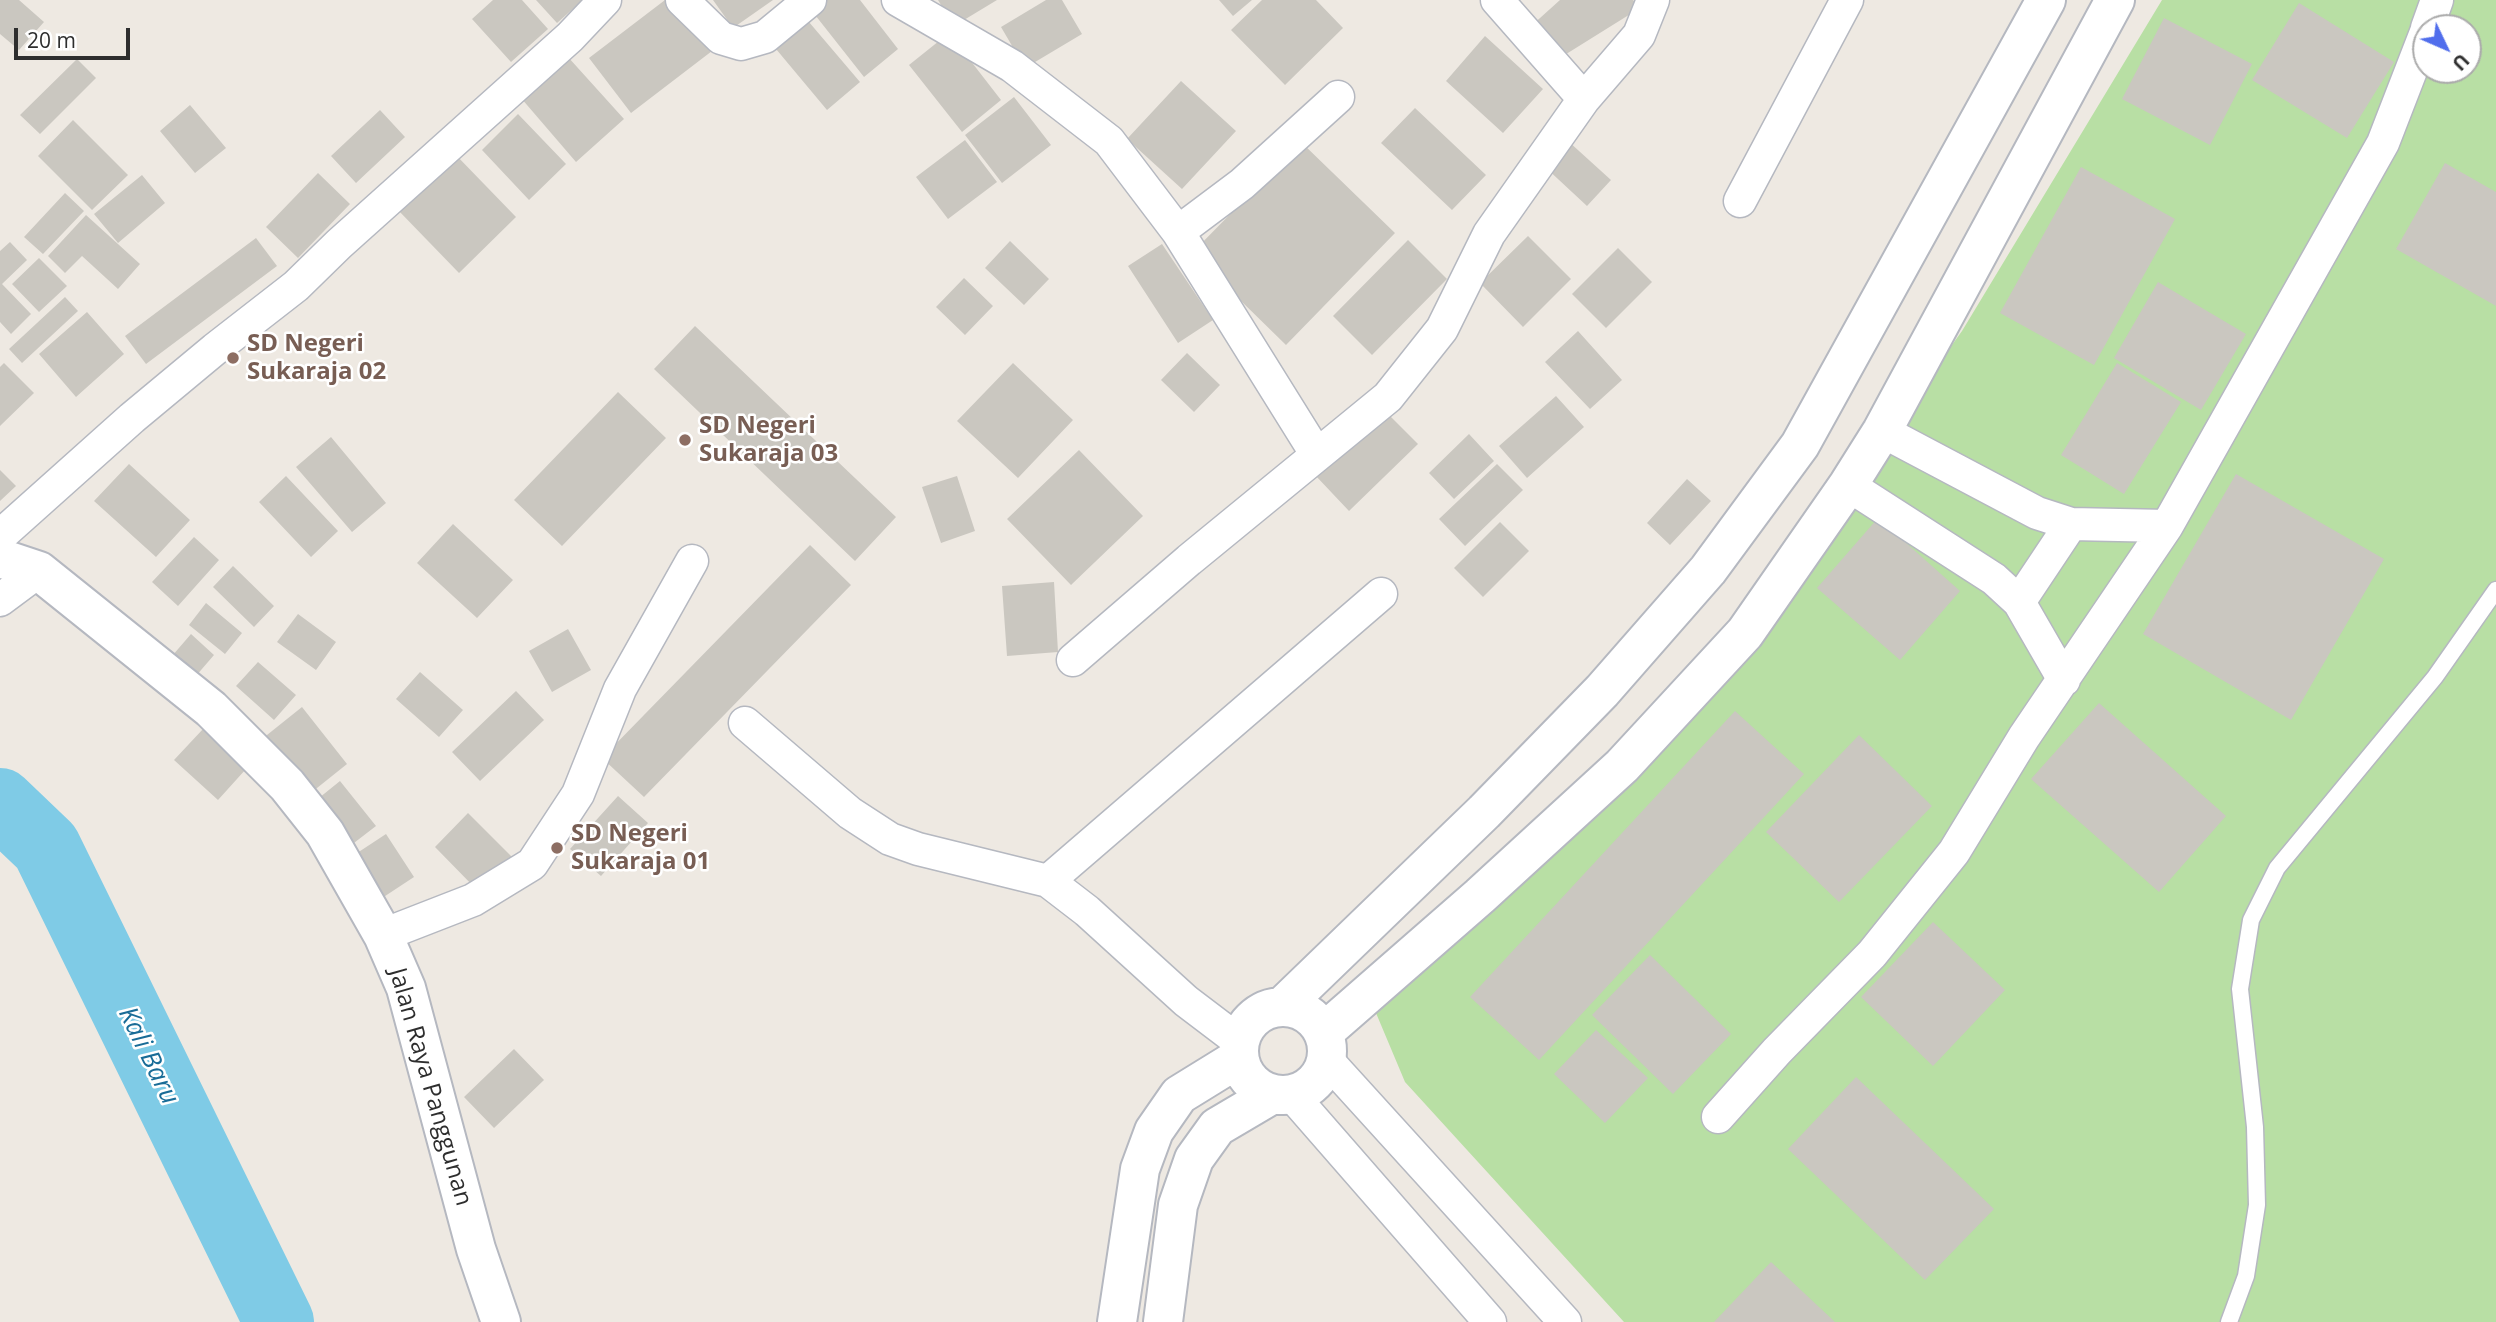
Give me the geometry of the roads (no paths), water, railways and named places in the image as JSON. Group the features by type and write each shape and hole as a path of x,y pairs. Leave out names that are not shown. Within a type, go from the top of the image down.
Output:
{"street":[{"path":"0,536 142,409 296,286 570,37 605,0"},
{"path":"682,0 721,38 741,44 765,37 810,0"},
{"path":"898,0 1012,66 1110,141 1178,232 1317,455"},
{"path":"1497,0 1584,99"},
{"path":"1073,660 1388,397 1442,330 1489,234 1584,99 1639,35 1653,0"},
{"path":"1740,201 1847,0"},
{"path":"1282,1007 1475,821 1602,691 1707,570 1800,445 2046,0"},
{"path":"1163,1322 1178,1205 1194,1159 1217,1127 1282,1094 1303,1090 1313,1082 1322,1071 1325,1046 1480,896 1622,766 1745,633 1848,485 1882,431 2115,0"},
{"path":"1718,1117 1777,1051 1872,954 1954,852 2024,737 2168,526 2383,143 2412,69"},
{"path":"1178,232 1242,184 1338,97"},
{"path":"1882,431 2037,513 2071,524 2168,526"},
{"path":"1848,485 1994,579 2019,602 2064,680"},
{"path":"2019,602 2071,524"},
{"name":"Jalan Raya Panggunan","path":"0,558 39,571 211,709 287,785 324,833 383,935 406,988 477,1249 501,1322"},
{"path":"383,935 473,900 532,864 578,794 620,689 692,561"},
{"path":"0,600 39,571"},
{"path":"1048,881 1381,594"},
{"path":"745,723 850,813 890,839 918,849 1048,881 1087,911 1239,1050"},
{"path":"1490,1322 1282,1094 1261,1090 1250,1081 1243,1070 1239,1050 1248,1024 1263,1011 1282,1007 1295,1008 1306,1014 1325,1046 1565,1322"},
{"path":"1117,1322 1140,1169 1154,1131 1179,1095 1239,1050"}],"lane":[{"path":"2229,1322 2245,1276 2257,1205 2255,1127 2240,989 2251,920 2277,868 2435,677 2496,590"}],"waterway":[{"name":"Kali Baru","path":"0,803 46,847 279,1322"}],"place":[{"name":"SD Negeri Sukaraja 02","path":"233,358"},
{"name":"SD Negeri Sukaraja 03","path":"685,440"},
{"name":"SD Negeri Sukaraja 01","path":"557,848"}]}
